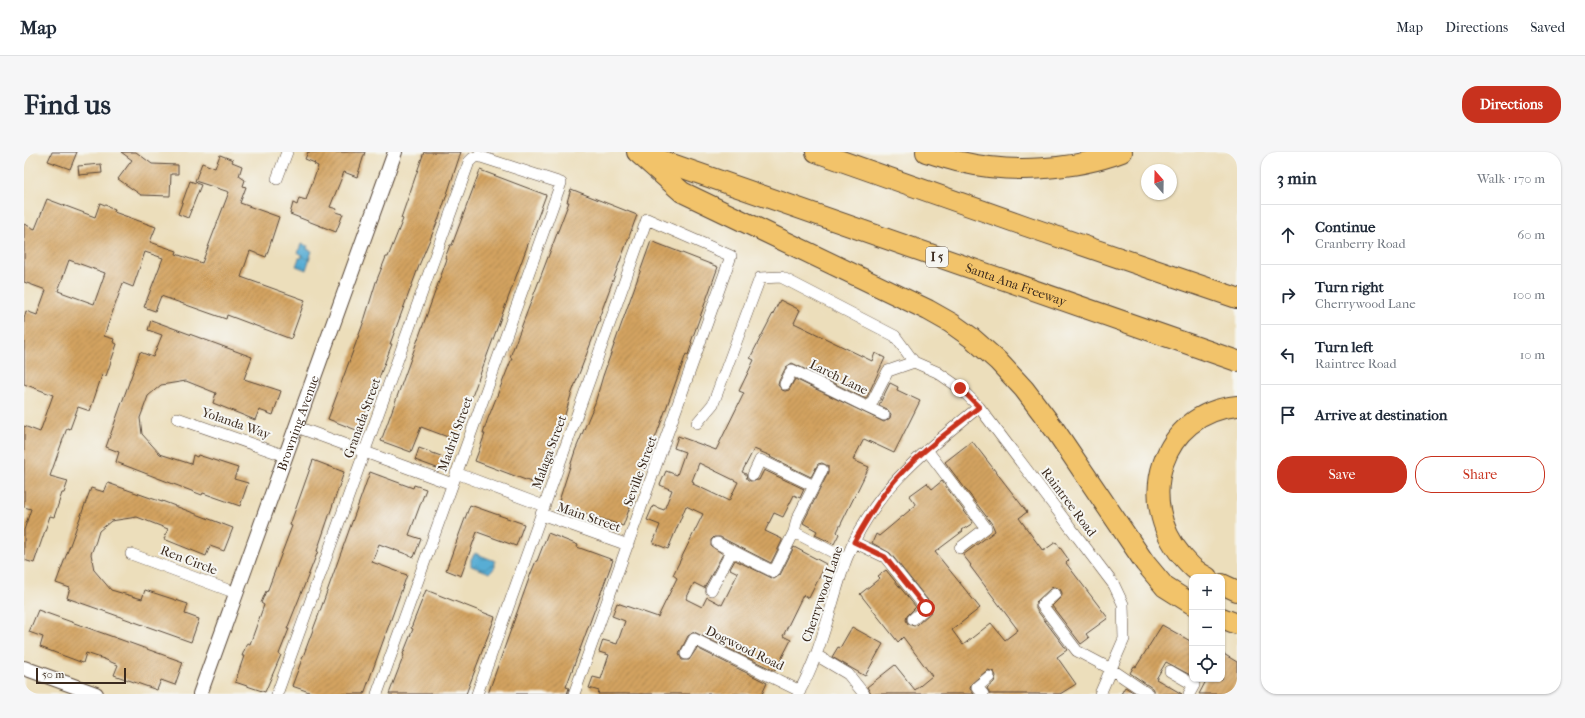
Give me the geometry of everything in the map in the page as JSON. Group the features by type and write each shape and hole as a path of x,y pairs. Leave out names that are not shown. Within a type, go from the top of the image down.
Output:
{"highway":[{"name":"Santa Ana Freeway","path":"637,152 1237,361"},
{"path":"637,152 682,192 928,310 951,323 972,338 998,361 1024,389 1055,430 1145,563 1166,587 1189,602"},
{"path":"816,152 1237,298"},
{"path":"926,152 962,162 995,167 1037,168 1079,163 1122,152"},
{"path":"1202,574 1196,571 1175,547 1163,524 1158,496 1162,463 1173,443 1189,425 1203,416 1229,406 1237,406"},
{"path":"1225,585 1237,591"},
{"path":"1225,619 1237,624"}],"street":[{"path":"277,179 287,152"},
{"name":"Browning Avenue","path":"200,694 395,152"},
{"name":"Granada Street","path":"277,694 470,162 473,158 478,156 561,183"},
{"name":"Madrid Street","path":"377,694 561,183"},
{"name":"Malaga Street","path":"477,694 647,219 731,256"},
{"name":"Seville Street","path":"574,694 731,256"},
{"path":"697,423 713,404 760,278 781,277 895,336 914,362"},
{"name":"Raintree Road","path":"914,362 937,372 960,388 979,407 1114,585 1123,604 1124,639 1100,694"},
{"name":"Larch Lane","path":"785,384 792,370 869,408 888,371 914,362"},
{"name":"Cherrywood Lane","path":"799,692 816,655 846,559 864,524 890,485 927,450 979,407"},
{"path":"869,408 884,415"},
{"name":"Yolanda Way","path":"177,418 286,456"},
{"name":"Main Street","path":"297,427 364,453 454,479 543,510 628,545"},
{"path":"927,450 986,528 960,548"},
{"path":"752,475 760,460 814,486"},
{"path":"717,543 774,572 794,532 797,519 822,470"},
{"path":"794,532 846,559"},
{"path":"854,542 885,557 926,608 913,619"},
{"path":"711,590 732,551"},
{"name":"Ren Circle","path":"131,554 236,593"},
{"path":"1055,594 1042,604 1077,651 1111,669 1148,694"},
{"name":"Dogwood Road","path":"686,654 694,639 799,692"},
{"path":"816,655 848,674 864,694"},
{"path":"24,668 96,694"},
{"path":"1170,671 1194,685 1189,694"},
{"path":"983,694 977,687 989,677"}],"water":[{"path":"301,244 308,246 307,249 312,251 306,270 296,266 299,258 302,258 302,255 298,253"},
{"path":"475,553 495,561 495,567 490,573 471,566 471,559"}],"building":[{"path":"52,152 77,152 70,169 48,161"},
{"path":"121,152 136,152 152,164 178,165 178,174 171,174 170,196 141,195 118,179 132,160"},
{"path":"308,152 365,152 357,177 344,172 330,207 337,209 336,212 343,214 336,232 290,214 293,203 297,205 299,198 306,200 318,166 314,164 315,163 305,159"},
{"path":"424,152 461,152 439,218 420,263 390,344 392,344 359,431 328,419 364,321 376,282 403,219 401,218"},
{"path":"220,155 233,160 232,162 242,166 239,176 245,180 243,186 246,187 240,203 279,217 266,257 250,251 241,277 305,300 291,339 227,315 226,319 161,296 155,311 144,307 163,258 145,252 133,287 123,283 104,336 114,339 113,342 117,344 106,376 102,375 90,411 78,407 70,429 67,428 50,476 68,481 64,493 62,493 54,517 50,516 34,563 24,560 24,530 31,509 24,507 24,426 40,432 53,395 24,384 24,319 26,311 37,315 46,290 24,282 24,224 35,229 47,199 95,217 100,203 115,209 114,212 156,227 150,242 177,251 176,254 202,263 229,192 195,181 202,163 215,168","holes":["69,260 105,273 94,304 58,291"]},
{"path":"101,164 102,173 79,175 78,166"},
{"path":"480,170 546,195 456,440 421,427 411,452 381,441 447,259 445,258 450,245 452,245"},
{"path":"190,181 201,185 188,218 178,214"},
{"path":"571,189 637,215 539,485 475,461 485,434 483,434 487,421 512,358 510,357 569,202 567,202"},
{"path":"651,241 718,267 691,342 688,355 686,354 623,526 558,504 575,451 595,403 603,376"},
{"path":"780,300 800,310 794,323 872,361 875,353 885,358 866,399 792,363 786,367 779,381 778,385 782,390 789,390 795,379 884,422 890,418 891,414 887,409 879,405 890,383 898,387 897,390 920,401 894,453 864,439 853,460 869,467 837,532 839,534 834,544 815,535 817,531 803,523 828,473 828,466 822,463 818,464 811,477 770,457 771,456 754,449 742,472 746,474 747,479 750,481 759,480 764,470 804,489 800,498 794,495 783,517 774,513 765,531 782,539 782,541 771,563 720,537 714,537 711,540 711,546 723,554 704,588 694,583 686,599 702,607 707,597 722,605 738,573 730,569 735,560 774,579 780,575 794,547 826,564 809,598 803,595 783,636 791,640 775,671 694,632 688,636 679,654 682,660 689,660 697,648 767,683 762,694 598,694 599,691 589,688 593,677 601,679 609,655 599,652 603,640 617,644 625,621 612,616 617,603 658,617 677,578 673,575 703,514 686,506 668,549 653,543 660,525 647,520 653,506 664,510 672,490 660,485 666,471 677,475 685,452 674,448 678,436 716,450 744,393 739,391 754,360 750,358","holes":["699,463 738,482 729,501 693,484 694,482 692,481"]},
{"path":"151,320 252,357 244,379 281,391 273,415 259,410 255,420 213,403 216,393 186,381 161,385 148,396 140,418 142,434 160,454 191,464 193,455 197,457 198,455 238,468 234,479 248,483 240,506 203,493 202,495 116,462 119,452 106,447 140,352 153,357 162,335 148,330"},
{"path":"972,441 1027,512 1019,518 1043,551 1056,542 1069,560 1066,563 1108,618 1086,634 1089,638 1081,644 1052,606 1061,597 1062,593 1060,589 1054,587 1051,588 1036,602 1036,609 1067,650 1057,657 1076,684 1060,694 990,694 987,688 994,682 996,676 994,672 988,670 971,684 970,689 974,694 871,694 867,687 895,665 915,690 932,676 903,637 898,642 860,594 880,578 878,576 886,570 916,607 907,616 906,620 908,624 914,626 917,625 932,611 931,604 890,553 872,543 876,534 879,536 916,505 909,496 927,483 932,489 942,481 973,523 935,552 980,608 952,630 963,645 991,623 1005,640 1018,630 963,555 995,531 992,524 945,462"},
{"path":"419,448 449,459 445,471 415,460"},
{"path":"313,460 344,472 318,551 287,629 289,629 279,654 281,655 265,692 235,682 244,656 242,656 247,643 250,644 264,605 261,603 266,591 267,592 292,526 290,525"},
{"path":"370,472 413,488 414,485 426,489 409,535 421,539 414,557 379,544 372,562 407,575 364,694 315,694 292,686"},
{"path":"108,483 162,501 233,528 224,551 210,546 206,556 164,539 168,529 137,517 111,521 99,531 91,554 94,570 111,590 142,599 145,590 188,604 185,614 199,619 191,642 67,598 70,588 56,583 91,488 104,492"},
{"path":"470,505 524,524 516,546 477,532 461,576 446,570"},
{"path":"548,533 578,545 577,547 613,560 566,687 569,688 567,694 488,694 531,573"},
{"path":"426,590 495,617 466,694 389,694 413,629 411,628"},
{"path":"38,610 183,662 175,685 161,680 157,690 114,675 118,665 104,659 86,653 83,663 40,647 43,637 29,632"},
{"path":"1162,625 1189,640 1189,674 1166,662 1156,679 1182,694 1155,694 1152,688 1130,673 1134,666 1136,667"},
{"path":"852,627 883,644 865,676 832,657 838,647 840,648"},
{"path":"1225,655 1237,662 1237,682 1230,694 1199,694 1205,682 1225,682"},
{"path":"1125,687 1136,694 1121,694"}],"route":[{"path":"926,608 885,557 854,542 890,485 927,450 979,407 960,388"}]}
